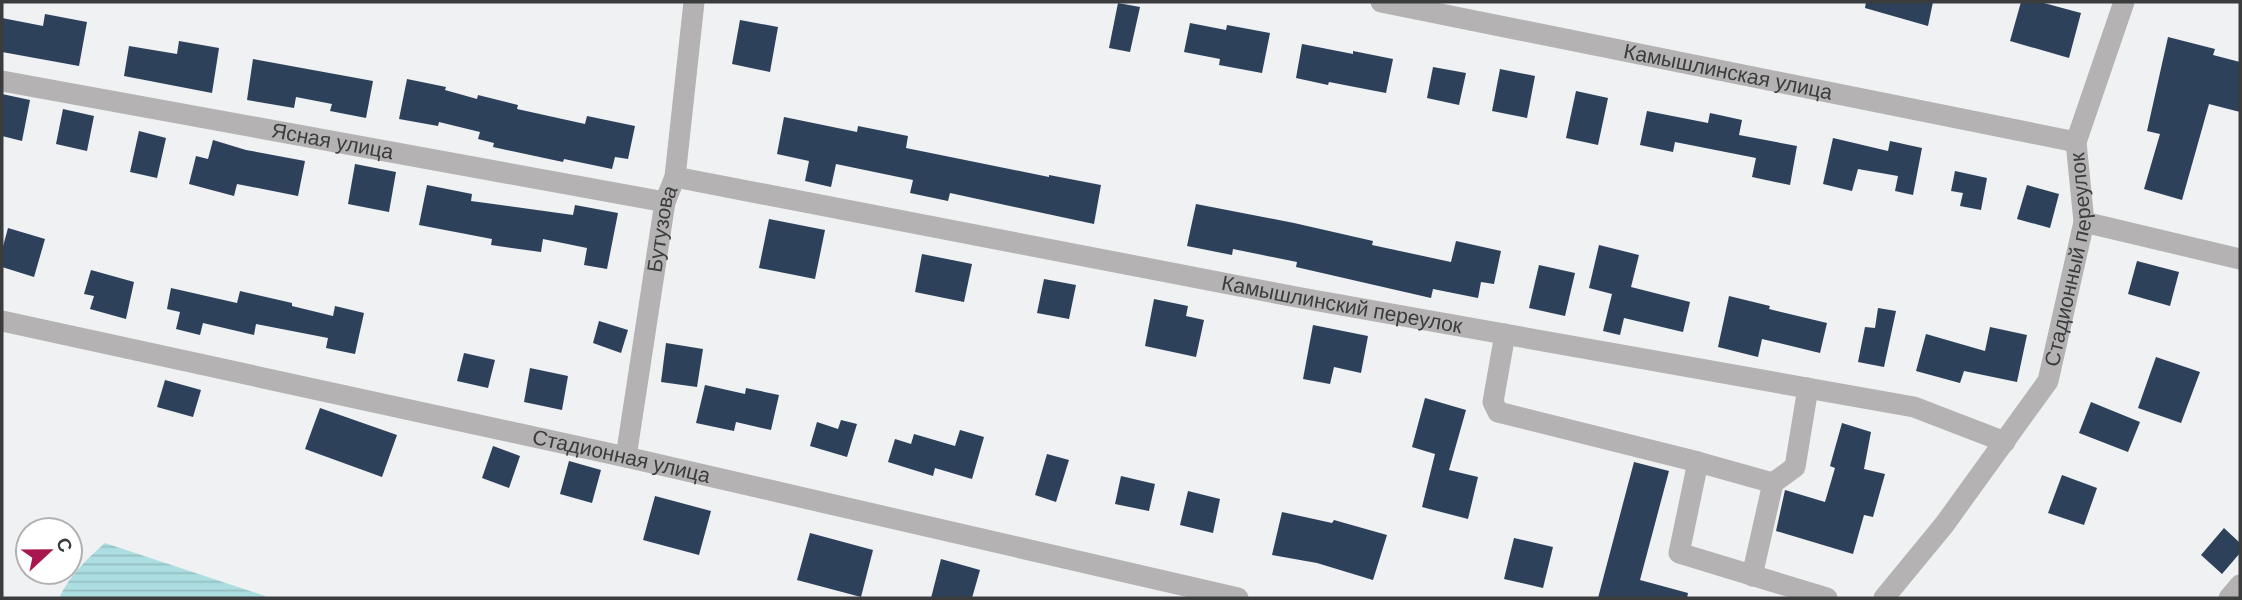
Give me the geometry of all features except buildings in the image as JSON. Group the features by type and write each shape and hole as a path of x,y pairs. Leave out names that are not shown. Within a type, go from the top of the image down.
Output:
{"street":[{"name":"Бутузова","path":"626,457 665,202 675,177 694,2"},
{"name":"Камышлинская улица","path":"1381,2 2076,142"},
{"name":"Стадионный переулок","path":"1884,598 1944,525 2048,381 2084,222 2076,142 2124,2"},
{"name":"Ясная улица","path":"2,81 665,202"},
{"name":"Камышлинский переулок","path":"675,177 1296,297 1914,407 2005,442"},
{"path":"2084,222 2240,259"},
{"name":"Стадионная улица","path":"2,321 626,457 1238,598"},
{"path":"1505,334 1493,402 1498,412 1773,483"},
{"path":"1752,576 1773,483 1795,467 1808,388"},
{"path":"1698,462 1679,553 1827,598"},
{"path":"2229,598 2240,585"}],"water":[{"path":"105,543 271,598 59,598 66,586 84,586 84,563"}]}
